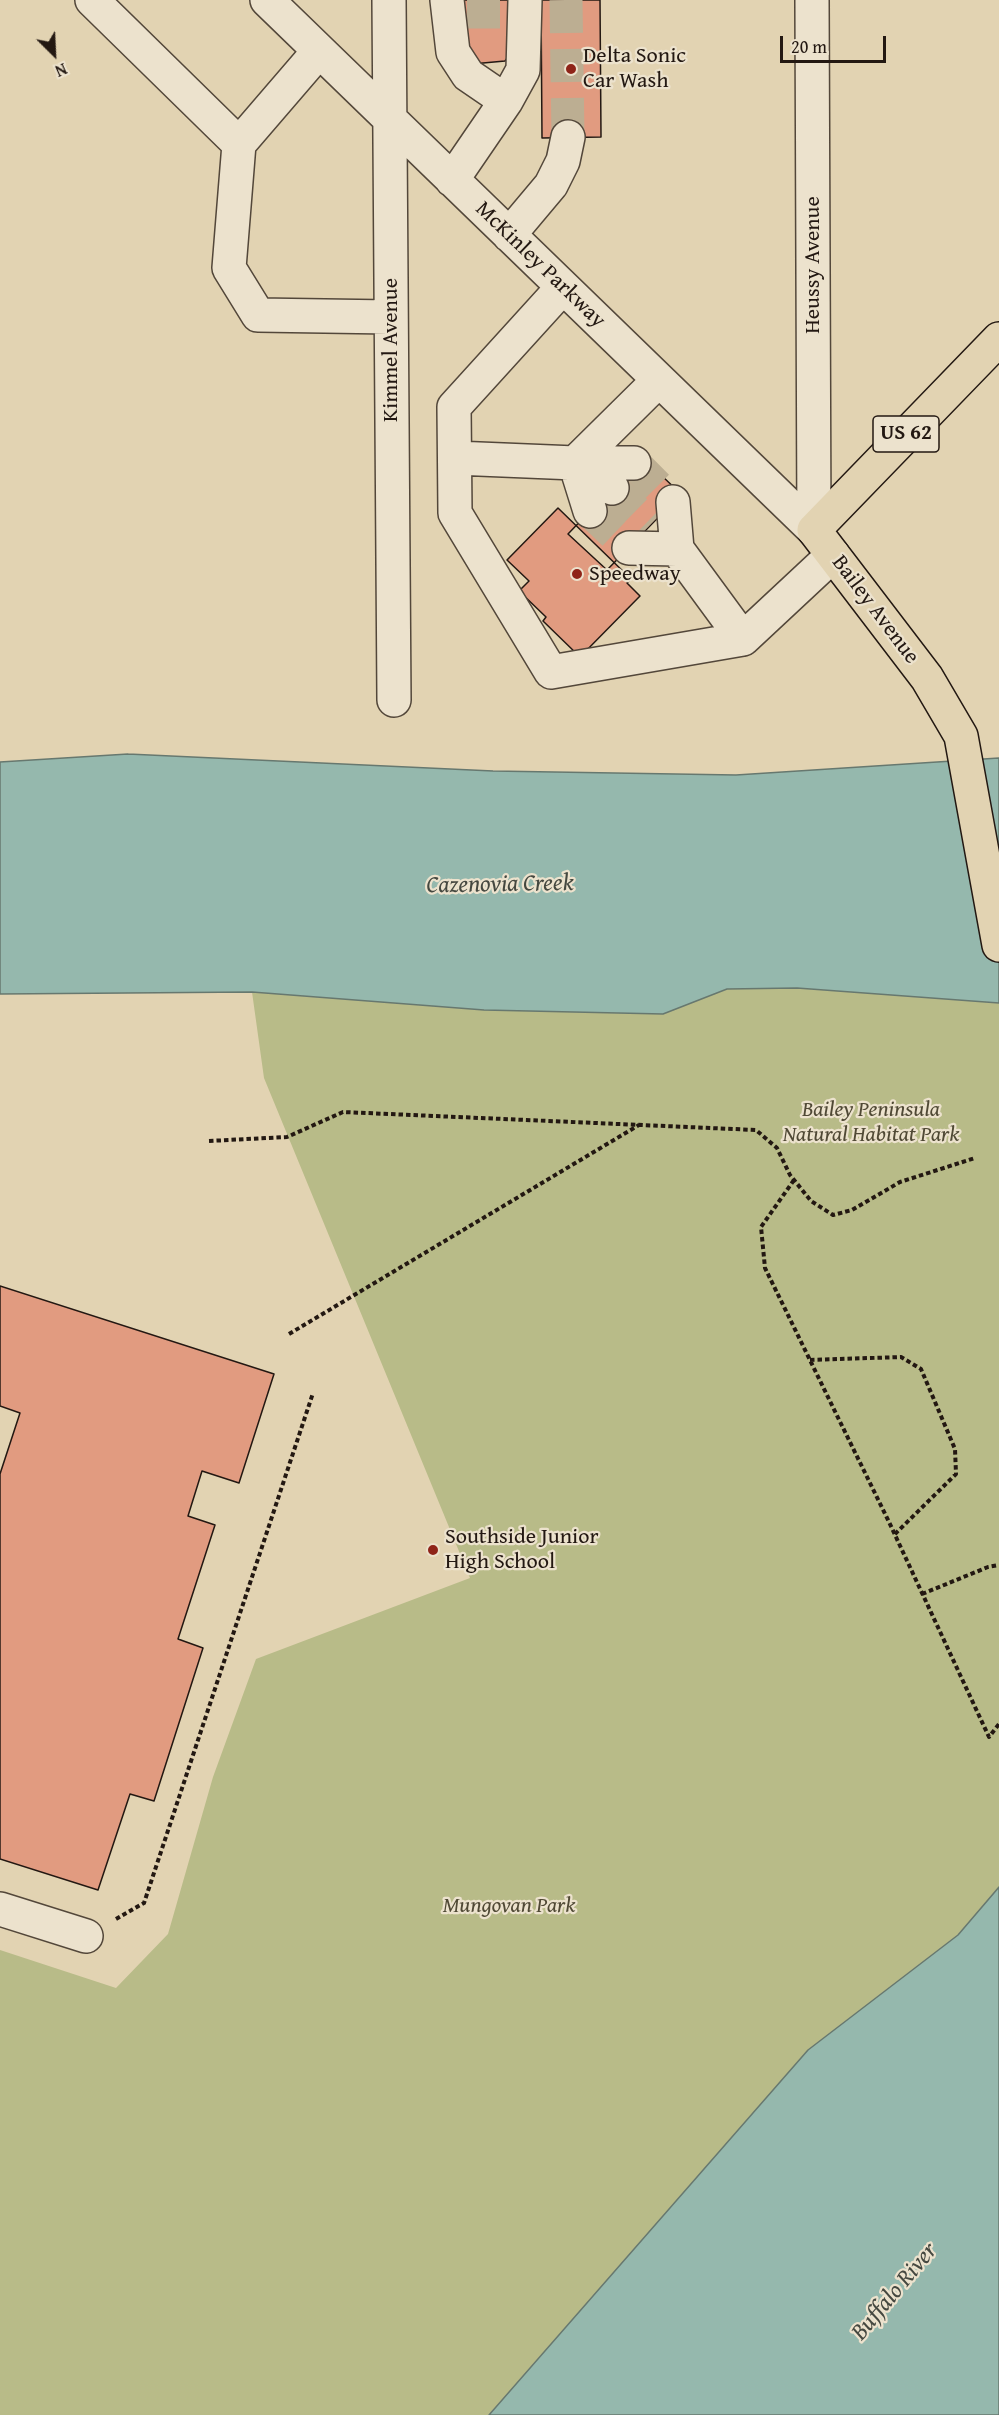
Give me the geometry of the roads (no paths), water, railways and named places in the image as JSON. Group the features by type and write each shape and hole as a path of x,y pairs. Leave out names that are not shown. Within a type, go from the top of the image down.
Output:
{"main road":[{"name":"US 62","path":"824,542 999,339"},
{"name":"Bailey Avenue","path":"824,542 927,678 961,736 999,945"}],"street":[{"path":"92,0 239,144"},
{"name":"McKinley Parkway","path":"267,0 824,542"},
{"name":"Kimmel Avenue","path":"389,0 394,700"},
{"name":"Heussy Avenue","path":"812,0 824,542"},
{"path":"454,8 453,52 468,75 506,101"},
{"path":"452,180 506,101 523,70 521,8"},
{"path":"319,51 239,144 229,268 258,315 391,317"},
{"path":"509,235 551,185 564,161 568,137"},
{"path":"564,287 454,407 455,513 551,672 743,639 824,542"},
{"path":"575,463 659,380"},
{"path":"454,458 634,463"},
{"path":"575,463 601,500"},
{"path":"673,502 677,549 743,639"},
{"path":"640,537 677,549"},
{"path":"0,1909 86,1936"}],"water":[{"name":"Cazenovia Creek","path":"128,754 493,771 736,775 999,758 999,1003 797,988 727,989 663,1014 484,1010 252,992 0,994 0,762"},
{"name":"Buffalo River","path":"999,1887 999,2415 489,2415 808,2050 958,1935"}],"tunnel":[{"path":"566,0 568,137"},
{"path":"467,12 512,12"},
{"path":"634,463 673,502"},
{"path":"612,488 650,525"},
{"path":"590,511 629,548"}],"place":[{"name":"Delta Sonic Car Wash","path":"571,69"},
{"name":"Speedway","path":"577,574"},
{"name":"Southside Junior High School","path":"433,1550"}],"park label":[{"name":"Bailey Peninsula Natural Habitat Park","path":"871,1122"},
{"name":"Mungovan Park","path":"509,1906"}]}
